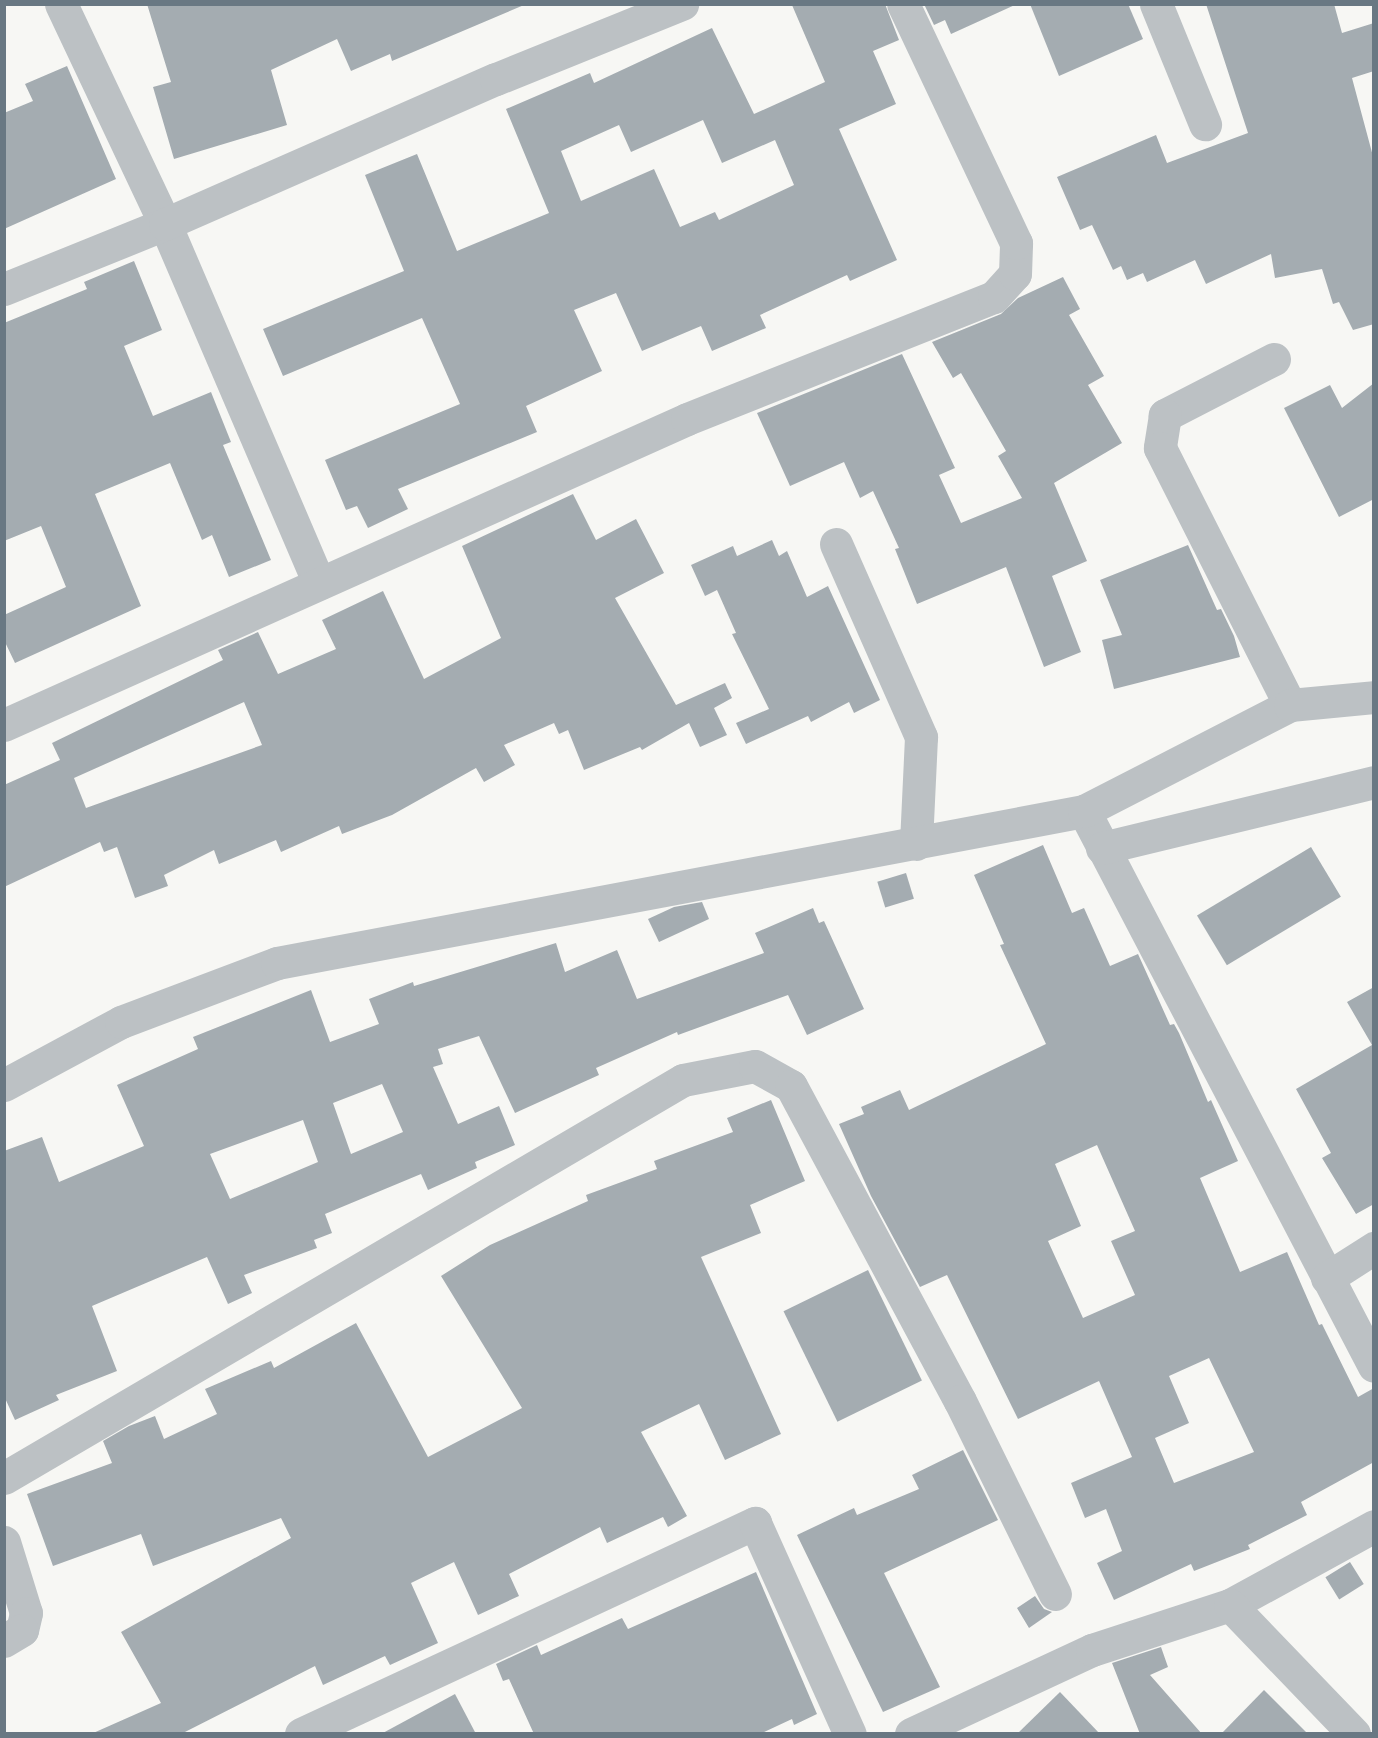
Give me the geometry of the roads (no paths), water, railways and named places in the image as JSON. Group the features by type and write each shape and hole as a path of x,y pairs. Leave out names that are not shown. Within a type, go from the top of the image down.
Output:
{"street":[{"path":"61,4 165,224 319,583"},
{"path":"4,289 165,224 496,79 682,4"},
{"path":"4,725 687,419 994,297 1015,274 1016,243 903,4"},
{"path":"1156,4 1205,124"},
{"path":"1274,359 1165,415 1160,448 1290,705"},
{"path":"836,544 921,737 916,844"},
{"path":"4,1085 121,1022 277,963 1084,811 1290,705 1374,697"},
{"path":"1102,848 1374,782"},
{"path":"1084,811 1374,1366"},
{"path":"4,1478 682,1080 755,1066 791,1086 960,1401 1055,1594"},
{"path":"1327,1278 1374,1248"},
{"path":"301,1734 755,1523 850,1734"},
{"path":"911,1734 1092,1650 1230,1605 1374,1526"},
{"path":"4,1542 26,1613 22,1630 4,1641"},
{"path":"1230,1605 1354,1734"}]}
